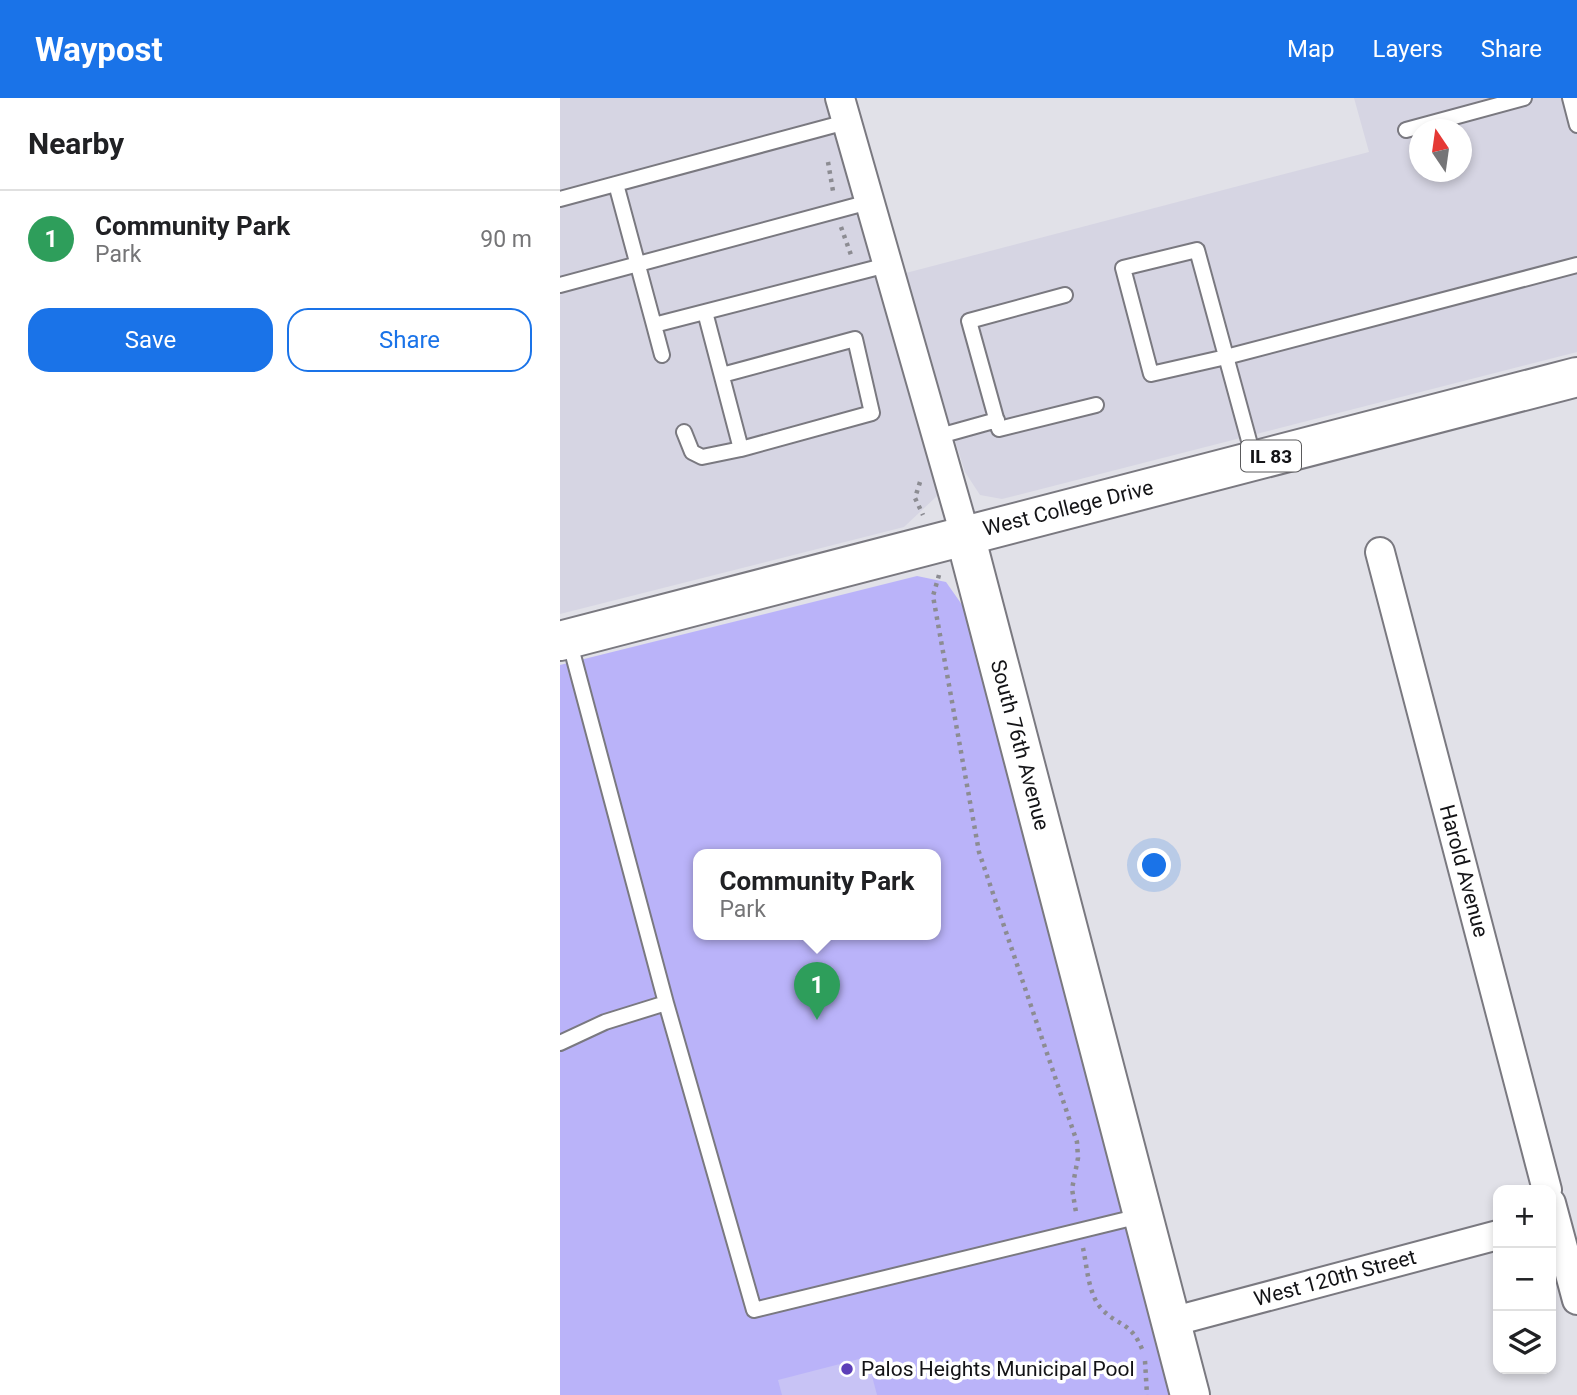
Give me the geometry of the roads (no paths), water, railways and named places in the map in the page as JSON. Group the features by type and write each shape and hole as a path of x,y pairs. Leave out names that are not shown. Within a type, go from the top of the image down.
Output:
{"main road":[{"name":"West College Drive","path":"564,640 1577,377"},
{"name":"South 76th Avenue","path":"965,535 1191,1395"}],"street":[{"name":"South 76th Avenue","path":"843,110 965,535"},
{"name":"Harold Avenue","path":"1380,552 1546,1185"},
{"path":"1558,1215 1577,1300"},
{"name":"West 120th Street","path":"1171,1322 1493,1236"}],"lane":[{"path":"1406,130 1524,98"},
{"path":"1570,98 1577,125"},
{"path":"560,199 616,184 843,110"},
{"path":"616,184 662,355"},
{"path":"560,285 869,202"},
{"path":"1254,460 1226,357 1197,250 1123,268 1151,373 1226,357 1577,265"},
{"path":"654,325 887,265"},
{"path":"1065,295 969,321 996,420 999,429 1096,405"},
{"path":"705,312 741,449"},
{"path":"684,432 692,452 702,457 872,413 855,339 722,375"},
{"path":"936,437 996,420"},
{"path":"564,640 754,1310 1143,1215"},
{"path":"560,1043 605,1022 666,1003"}],"place":[{"name":"Community Park","path":"817,1020"},
{"name":"Palos Heights Municipal Pool","path":"847,1369"}]}
